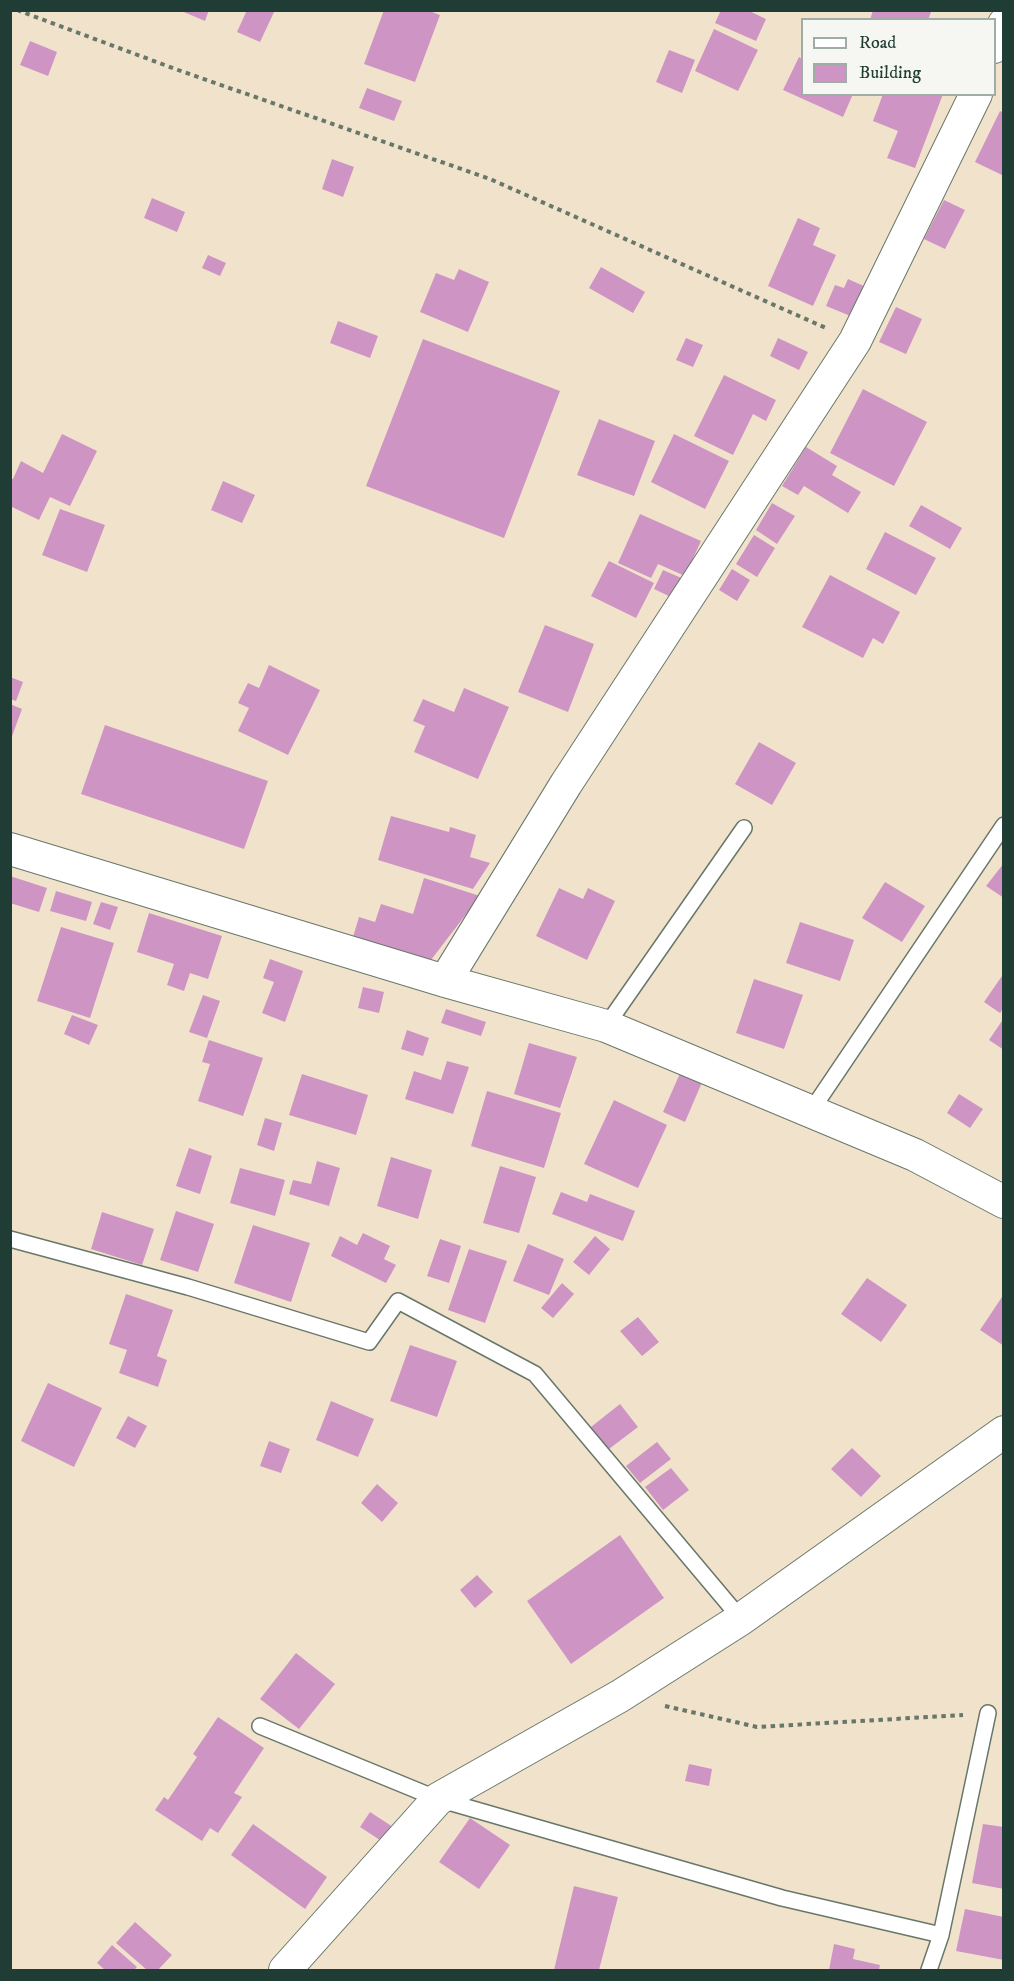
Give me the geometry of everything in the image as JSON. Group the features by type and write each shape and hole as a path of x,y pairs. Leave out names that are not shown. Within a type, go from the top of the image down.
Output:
{"street":[{"path":"996,42 1004,24"},
{"path":"445,981 566,784 855,341 975,96"},
{"path":"10,849 445,981 606,1026 915,1155 1004,1202"},
{"path":"285,1971 438,1799 620,1696 741,1619 1004,1432"}],"lane":[{"path":"811,1111 1004,825"},
{"path":"606,1026 744,828"},
{"path":"10,1239 188,1287 369,1342 398,1301 535,1374 741,1619"},
{"path":"930,1971 941,1935 988,1713"},
{"path":"261,1726 438,1799 782,1898 941,1935"}],"path":[{"path":"17,10 178,70 490,179 855,341"},
{"path":"620,1696 757,1727 988,1713"}],"building":[{"path":"179,10 209,10 205,21"},
{"path":"247,10 275,10 260,42 237,32"},
{"path":"384,10 427,10 440,15 415,82 364,64"},
{"path":"721,10 747,10 766,19 756,41 715,23"},
{"path":"873,10 928,10 931,12 929,18 871,18"},
{"path":"714,29 758,50 738,91 695,71"},
{"path":"30,41 57,52 48,76 20,65"},
{"path":"669,50 695,60 682,93 656,82"},
{"path":"799,57 801,58 801,96 852,96 843,117 783,90"},
{"path":"367,88 402,101 394,121 359,108"},
{"path":"882,96 942,96 915,168 887,158 898,131 873,121"},
{"path":"1000,111 1004,113 1004,176 975,162"},
{"path":"332,159 354,167 343,197 322,189"},
{"path":"152,198 185,212 177,232 144,218"},
{"path":"944,200 965,210 945,249 924,239"},
{"path":"798,218 820,228 813,245 836,255 813,306 768,286"},
{"path":"208,255 226,263 220,276 202,268"},
{"path":"601,267 645,292 633,313 589,288"},
{"path":"459,269 489,282 468,332 420,312 436,273 454,280"},
{"path":"848,279 866,287 853,317 826,306 835,285 844,288"},
{"path":"896,307 922,319 906,354 879,342"},
{"path":"338,321 378,336 370,358 330,343"},
{"path":"686,338 703,345 693,367 676,360"},
{"path":"778,338 808,352 799,370 770,356"},
{"path":"423,339 560,391 504,538 366,486"},
{"path":"724,375 776,400 766,421 753,414 733,455 694,436"},
{"path":"863,389 927,422 894,486 830,453"},
{"path":"599,419 655,441 634,496 577,475"},
{"path":"62,434 97,451 70,506 50,497 39,520 10,506 10,478 13,479 21,461 43,473"},
{"path":"674,434 729,461 705,509 651,482"},
{"path":"806,447 837,466 832,475 861,492 848,513 804,486 798,495 782,486"},
{"path":"223,481 255,495 242,523 211,510"},
{"path":"772,503 795,516 777,544 756,530"},
{"path":"921,505 962,528 950,549 909,526"},
{"path":"60,509 105,525 87,572 42,555"},
{"path":"640,514 701,541 685,576 658,564 651,578 618,563"},
{"path":"885,532 936,558 916,595 866,569"},
{"path":"754,535 775,548 757,577 736,564"},
{"path":"609,561 654,583 636,618 591,596"},
{"path":"732,569 750,580 737,601 719,590"},
{"path":"663,570 686,580 677,600 654,589"},
{"path":"830,575 900,612 883,644 873,638 863,658 802,627"},
{"path":"545,625 594,644 568,712 518,692"},
{"path":"269,665 320,690 288,755 238,731 249,708 238,703 248,683 259,688"},
{"path":"10,677 23,682 16,701 10,699"},
{"path":"464,688 509,707 478,779 414,752 425,726 413,721 423,699 454,712"},
{"path":"10,704 22,709 11,739 10,739"},
{"path":"105,725 268,781 244,849 81,794"},
{"path":"759,742 796,763 772,805 735,784"},
{"path":"391,816 449,832 450,827 476,835 470,857 490,863 473,889 378,860"},
{"path":"1004,863 1004,898 986,886"},
{"path":"10,876 47,888 39,912 10,903"},
{"path":"424,878 480,896 431,960 353,937 359,917 375,922 381,904 413,914"},
{"path":"885,882 925,906 902,942 862,918"},
{"path":"559,888 583,899 588,888 615,901 587,960 536,936"},
{"path":"56,891 92,902 86,921 50,911"},
{"path":"101,902 118,907 110,930 93,924"},
{"path":"149,913 222,936 208,979 190,973 184,991 167,985 174,964 137,952"},
{"path":"800,922 854,940 840,981 786,963"},
{"path":"61,927 114,943 90,1018 37,1001"},
{"path":"270,959 303,971 285,1022 262,1013 274,982 263,978"},
{"path":"1004,973 1004,1007 1000,1013 984,1002"},
{"path":"754,979 803,995 784,1049 736,1033"},
{"path":"363,987 384,992 379,1013 358,1008"},
{"path":"203,995 220,1001 207,1038 189,1032"},
{"path":"446,1009 486,1022 481,1036 441,1023"},
{"path":"72,1015 98,1025 89,1045 64,1034"},
{"path":"1004,1018 1004,1050 989,1040"},
{"path":"407,1030 429,1038 423,1056 401,1049"},
{"path":"209,1040 263,1058 243,1116 198,1101 210,1064 202,1062"},
{"path":"529,1043 577,1057 560,1108 514,1094"},
{"path":"447,1061 469,1067 453,1114 405,1099 414,1071 441,1080"},
{"path":"681,1071 703,1080 685,1122 663,1112"},
{"path":"302,1074 368,1095 356,1135 289,1115"},
{"path":"487,1091 561,1113 544,1168 471,1146"},
{"path":"959,1094 983,1109 970,1128 947,1113"},
{"path":"614,1100 667,1125 638,1188 584,1164"},
{"path":"265,1118 282,1123 274,1151 257,1145"},
{"path":"189,1148 212,1156 200,1194 176,1186"},
{"path":"391,1157 432,1170 418,1219 377,1206"},
{"path":"317,1161 340,1168 329,1206 289,1194 293,1180 311,1184"},
{"path":"500,1166 536,1177 519,1233 483,1223"},
{"path":"240,1168 285,1180 275,1216 230,1203"},
{"path":"561,1192 587,1202 590,1194 635,1211 623,1241 552,1214"},
{"path":"176,1211 214,1224 198,1272 160,1260"},
{"path":"102,1212 154,1229 142,1265 91,1249"},
{"path":"253,1225 310,1243 291,1302 234,1283"},
{"path":"363,1233 390,1246 384,1259 396,1265 386,1283 331,1256 340,1236 357,1245"},
{"path":"595,1236 610,1249 589,1275 573,1262"},
{"path":"440,1239 461,1246 449,1283 427,1276"},
{"path":"528,1244 564,1259 549,1295 513,1281"},
{"path":"469,1249 507,1261 485,1323 448,1310"},
{"path":"867,1278 907,1305 881,1342 841,1314"},
{"path":"562,1283 574,1294 553,1318 541,1308"},
{"path":"126,1294 173,1310 157,1356 167,1360 158,1387 119,1373 127,1350 109,1344"},
{"path":"1004,1294 1004,1346 980,1330"},
{"path":"638,1317 659,1342 642,1356 620,1331"},
{"path":"410,1345 457,1361 437,1417 390,1401"},
{"path":"48,1383 102,1408 74,1467 21,1441"},
{"path":"331,1401 374,1419 358,1457 316,1440"},
{"path":"620,1404 638,1427 609,1449 591,1427"},
{"path":"128,1416 147,1426 135,1448 116,1438"},
{"path":"269,1441 290,1449 281,1473 260,1466"},
{"path":"657,1442 671,1459 640,1483 626,1466"},
{"path":"852,1448 881,1476 861,1497 831,1469"},
{"path":"671,1468 689,1490 663,1510 645,1487"},
{"path":"377,1484 398,1503 382,1522 361,1503"},
{"path":"620,1535 664,1598 571,1664 527,1601"},
{"path":"477,1575 493,1592 475,1608 460,1590"},
{"path":"296,1653 335,1684 299,1729 260,1699"},
{"path":"218,1717 264,1748 234,1793 242,1797 218,1833 210,1828 202,1841 155,1810 164,1797 168,1800 197,1757 193,1754"},
{"path":"689,1764 712,1769 709,1786 685,1781"},
{"path":"370,1812 393,1827 383,1842 360,1827"},
{"path":"470,1818 510,1845 479,1889 439,1862"},
{"path":"253,1824 327,1877 305,1909 231,1855"},
{"path":"983,1824 1004,1827 1004,1889 972,1883"},
{"path":"574,1886 618,1897 599,1970 554,1970"},
{"path":"965,1909 1004,1917 1004,1960 956,1951"},
{"path":"135,1922 172,1955 158,1970 147,1970 116,1943"},
{"path":"834,1944 855,1949 853,1959 880,1965 879,1970 829,1970"},
{"path":"112,1945 137,1967 134,1970 105,1970 97,1963"}]}
